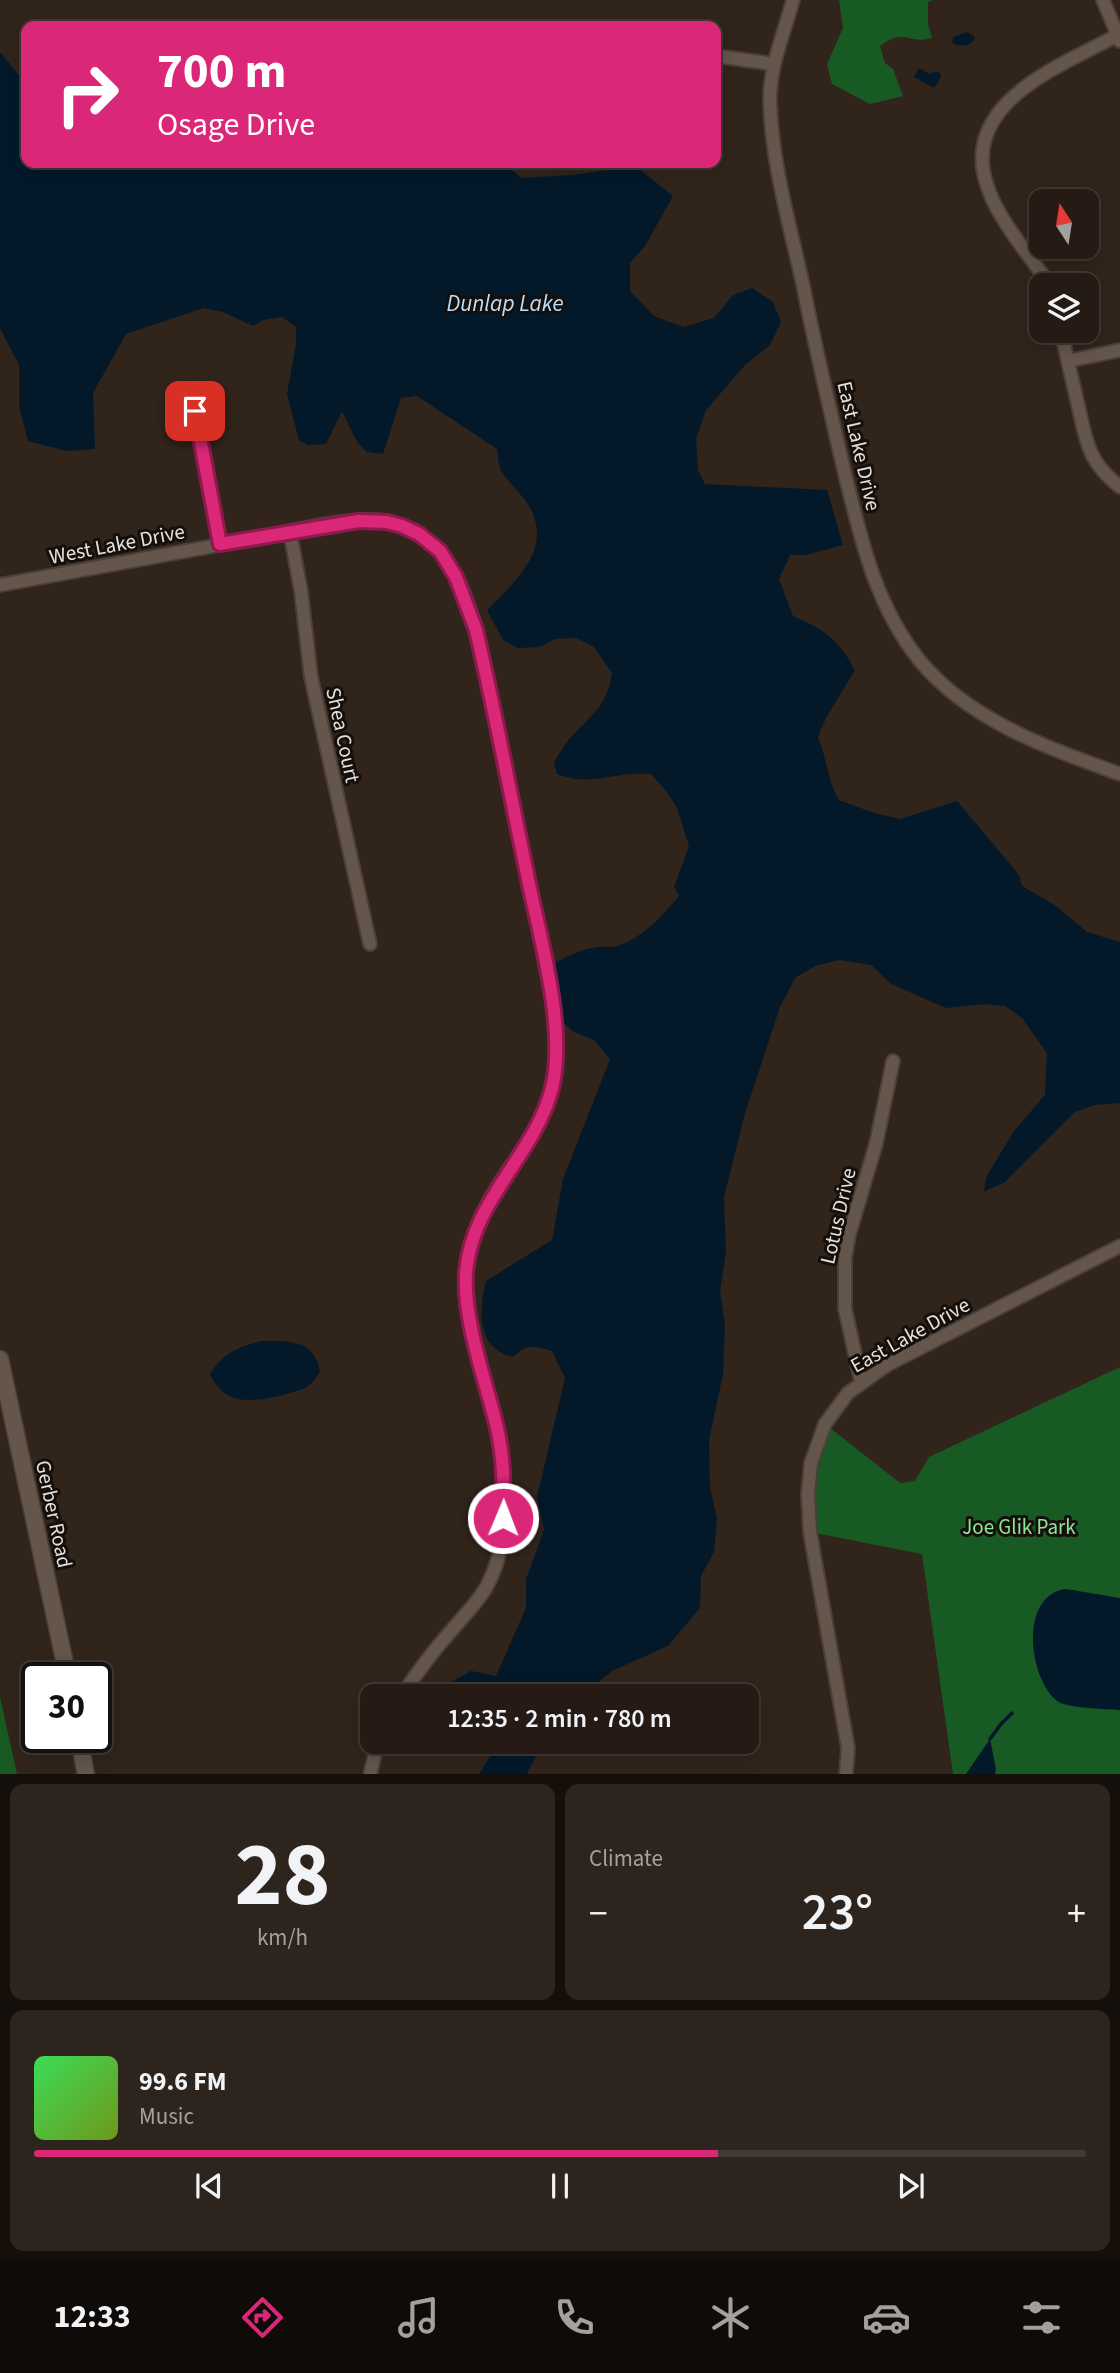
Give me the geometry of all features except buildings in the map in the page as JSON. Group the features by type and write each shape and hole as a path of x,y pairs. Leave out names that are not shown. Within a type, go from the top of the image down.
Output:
{"street":[{"name":"East Lake Drive","path":"793,0 774,64 770,103 774,138 790,228 835,431 865,555 888,612 904,638 935,677 978,712 1054,749 1120,774"},
{"path":"1042,273 990,195 983,166 985,142 994,119 1018,91 1118,39 1103,0"},
{"path":"721,57 774,64"},
{"path":"1064,343 1084,439 1094,461 1120,487"},
{"path":"1068,362 1120,350"},
{"path":"195,411 220,544"},
{"name":"West Lake Drive","path":"0,585 290,532 359,521 387,522 419,534 435,545 456,577 467,603 482,654 547,974 556,1060 545,1111 525,1148 488,1204 470,1250 466,1270 468,1311 502,1453 504,1506 500,1553 486,1588 410,1684"},
{"name":"Shea Court","path":"290,532 312,677 370,944"},
{"name":"Lotus Drive","path":"862,1381 845,1309 845,1258 849,1234 876,1144 893,1061"},
{"name":"East Lake Drive","path":"846,1774 848,1748 810,1532 808,1494 811,1463 824,1424 842,1399 862,1381 924,1345 1120,1246"},
{"name":"Gerber Road","path":"0,1359 6,1416 64,1662"},
{"path":"82,1753 86,1774"},
{"path":"370,1774 375,1754"}],"green space":[{"path":"839,0 933,0 928,2 928,24 932,38 918,40 902,37 889,40 880,46 885,63 893,69 903,96 870,104 832,84 827,64 843,28"},
{"name":"Joe Glik Park","path":"1120,1367 1120,1774 953,1774 922,1554 810,1532 808,1494 825,1424 900,1483 915,1481 929,1457"},
{"path":"0,1697 17,1774 0,1774"}],"water":[{"path":"967,32 975,37 972,42 954,44 954,37"},
{"name":"Dunlap Lake","path":"0,52 21,78 21,168 509,168 522,178 638,168 673,196 645,246 630,263 630,291 654,316 683,327 714,318 733,295 752,288 773,302 781,322 770,345 745,365 706,410 696,439 698,470 705,484 827,490 843,545 806,555 790,555 779,579 793,616 830,637 843,650 855,670 826,718 818,737 839,800 900,819 957,801 1019,875 1022,886 1056,906 1087,932 1120,942 1120,1103 1095,1105 1075,1112 1005,1182 984,1192 986,1177 1014,1131 1045,1095 1047,1053 1022,1018 1005,1006 986,1004 946,1008 891,984 871,965 839,960 815,966 795,978 780,1007 745,1113 724,1197 726,1253 720,1291 725,1325 723,1374 709,1440 710,1488 717,1518 714,1552 701,1576 700,1608 668,1646 612,1671 596,1684 448,1684 471,1671 496,1676 526,1608 526,1579 544,1530 537,1497 565,1378 552,1351 531,1347 523,1349 513,1357 492,1346 483,1327 482,1304 486,1281 552,1240 563,1179 610,1059 594,1040 574,1032 564,1023 552,965 586,949 628,942 652,925 679,896 674,887 689,846 677,808 651,774 581,779 557,774 554,762 568,741 602,702 612,673 594,647 576,638 555,639 540,647 518,648 503,640 487,610 511,586 530,560 537,532 534,516 525,500 501,470 497,449 417,396 401,398 383,454 367,452 357,442 342,411 326,444 308,445 299,440 287,394 296,344 296,327 282,317 263,320 253,326 223,312 204,308 126,334 93,393 95,449 67,451 28,441 19,406 19,365 0,328"},
{"path":"919,68 930,74 936,71 940,73 941,77 934,88 914,77"},
{"path":"262,1341 291,1342 306,1347 317,1361 320,1371 308,1386 278,1396 246,1400 226,1394 210,1375 214,1368 232,1352"},
{"path":"1066,1589 1120,1598 1120,1710 1061,1703 1047,1690 1035,1657 1035,1621 1041,1606 1051,1595"},
{"path":"990,1739 995,1774 966,1774"},
{"path":"492,1754 537,1754 527,1774 479,1774"}],"waterway":[{"path":"990,1739 1012,1713"}],"route":[{"path":"195,411 220,544 359,521 375,520 402,526 419,534 440,551 456,577 476,630 547,974 556,1060 545,1111 525,1148 488,1204 470,1250 466,1270 468,1311 502,1453 503,1518"}]}
